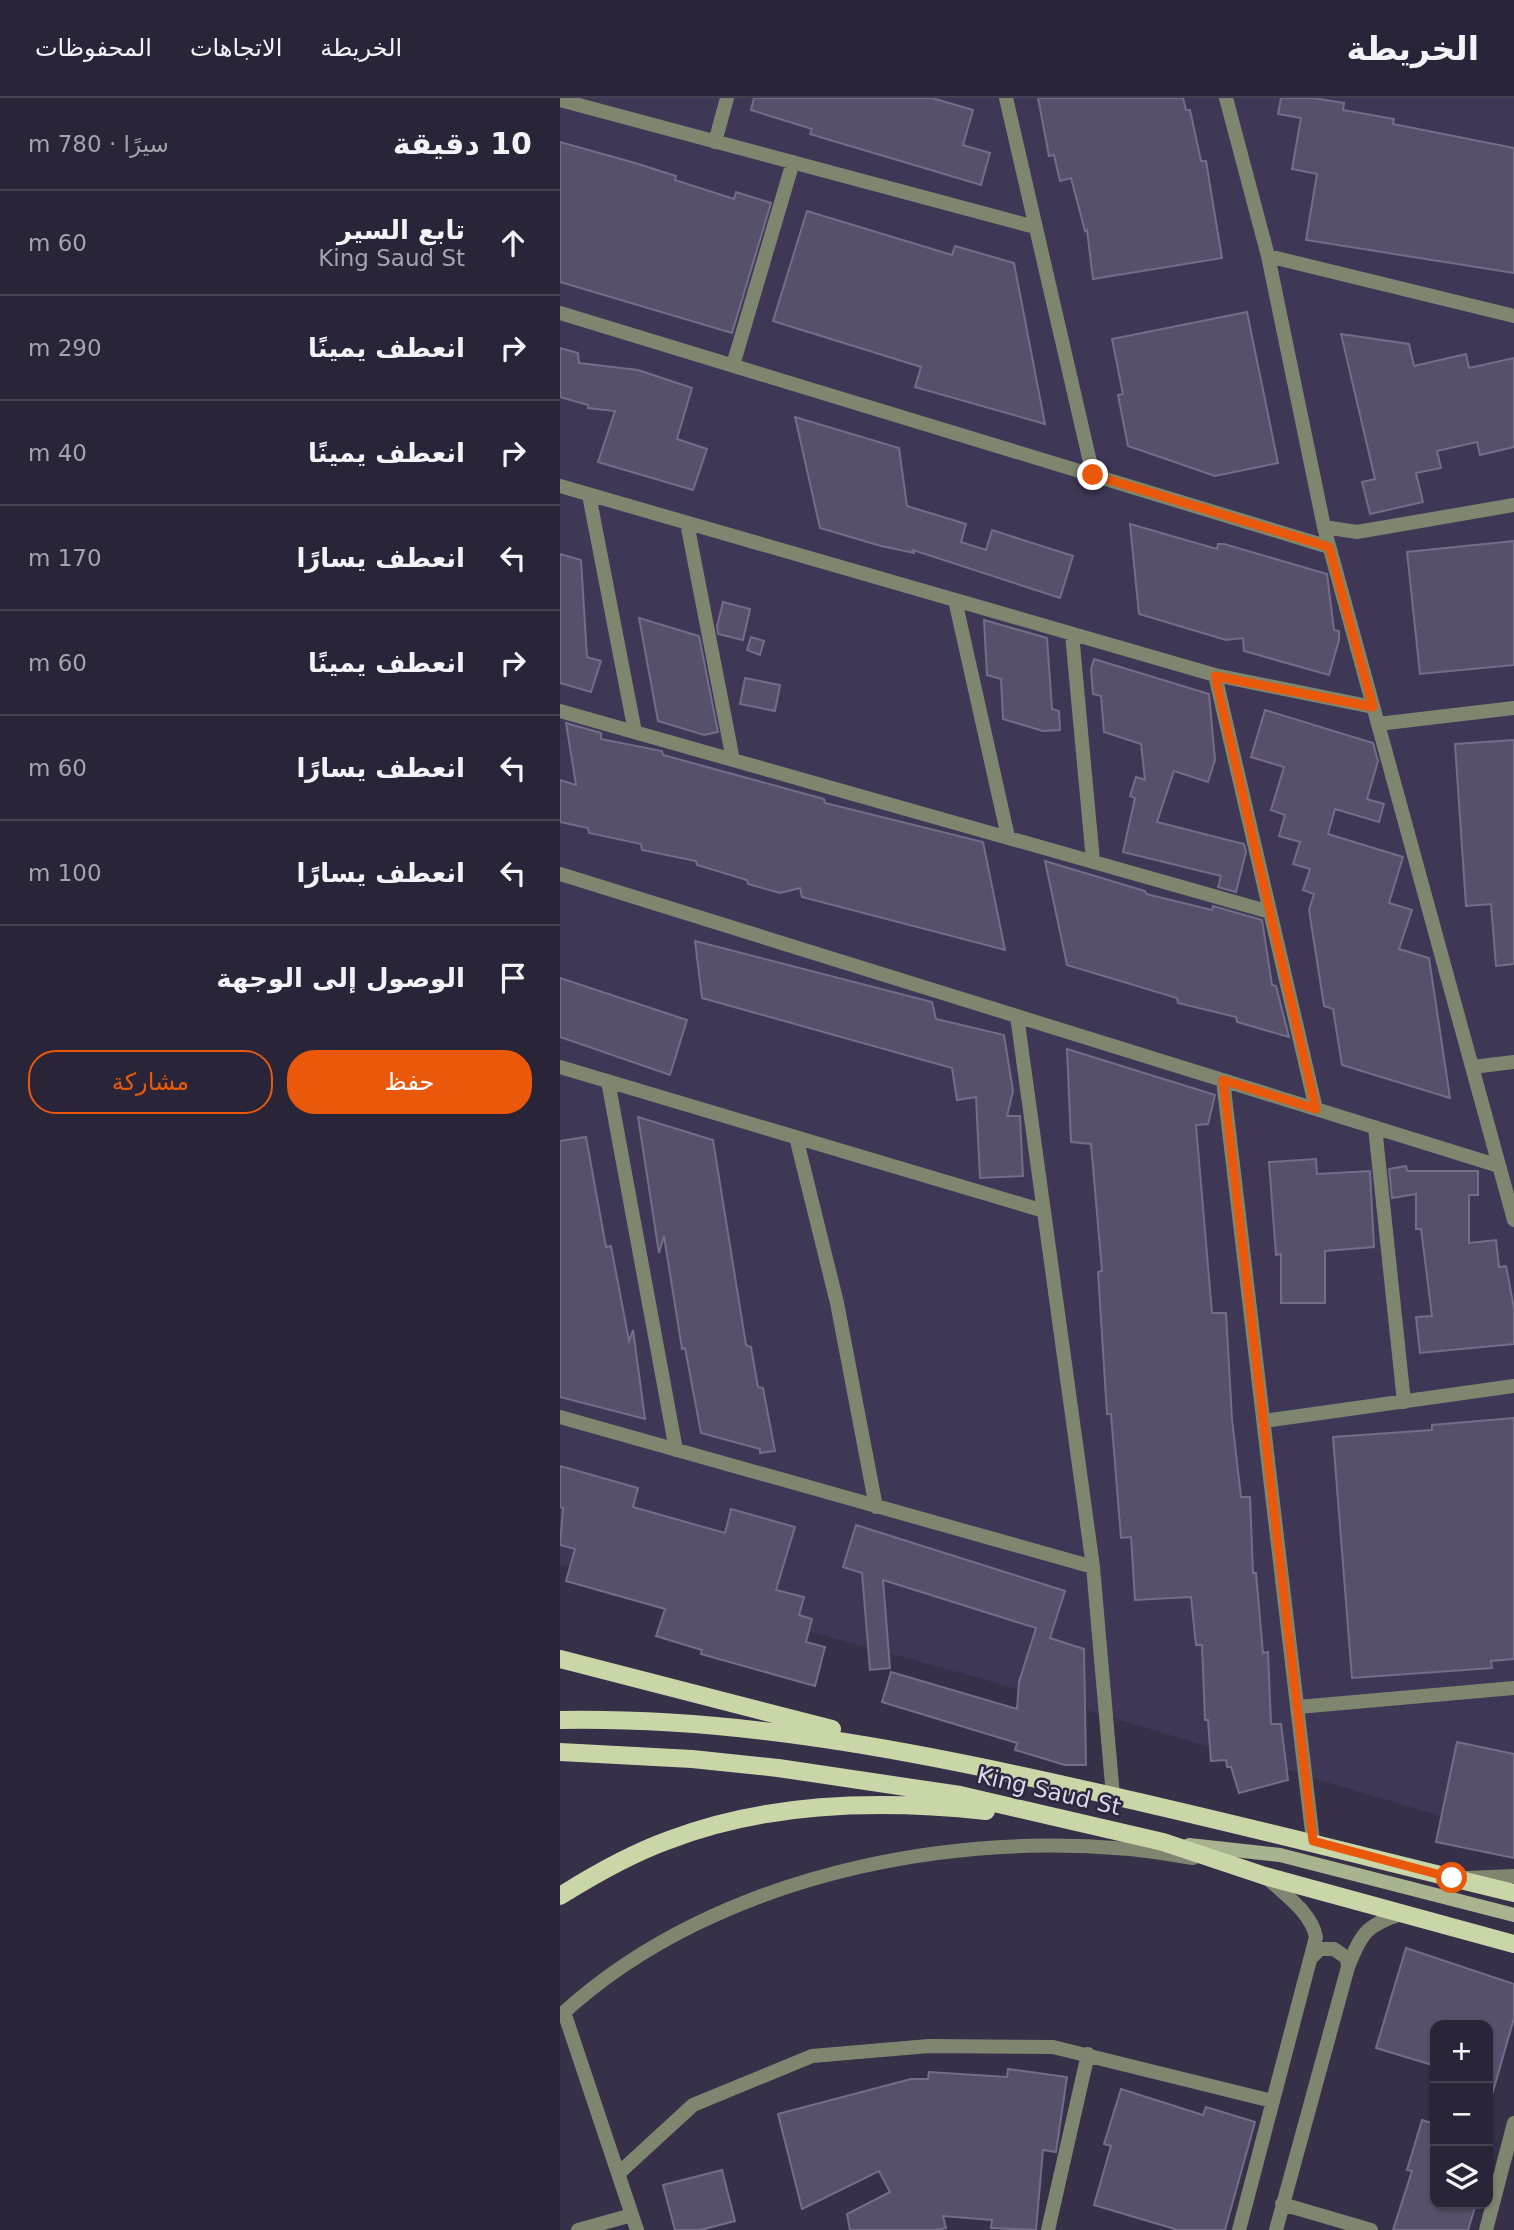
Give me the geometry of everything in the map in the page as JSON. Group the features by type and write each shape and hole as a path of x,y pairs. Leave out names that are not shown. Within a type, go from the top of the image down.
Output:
{"main road":[{"path":"560,1659 944,1758"},
{"name":"King Saud St","path":"560,1720 708,1723 786,1731 944,1758 1313,1841 1514,1893"},
{"name":"King Saud St","path":"560,1752 692,1759 778,1768 960,1795 1163,1842 1265,1876 1514,1944"},
{"path":"560,1896 602,1870 670,1839 744,1818 875,1806 947,1807 1088,1826"},
{"path":"1163,1842 1280,1855 1514,1915"}],"street":[{"path":"715,142 727,98"},
{"path":"1006,98 1093,475"},
{"path":"1226,98 1268,256 1329,547 1514,1220"},
{"path":"560,100 608,105 715,142 1035,227"},
{"path":"733,365 793,162"},
{"path":"1268,256 1514,316"},
{"path":"560,313 1329,547"},
{"path":"560,486 1215,676 1373,707"},
{"path":"589,495 635,732"},
{"path":"1324,527 1357,532 1514,505"},
{"path":"687,523 733,760"},
{"path":"955,600 1008,837"},
{"path":"1072,634 1093,861"},
{"path":"1215,676 1316,1109"},
{"path":"1378,724 1514,708"},
{"path":"560,711 1270,912"},
{"path":"560,874 1499,1166"},
{"path":"1017,1016 1093,1567 1113,1796"},
{"path":"1472,1067 1514,1062"},
{"path":"560,1067 1044,1211"},
{"path":"1223,1080 1313,1841"},
{"path":"608,1082 676,1450"},
{"path":"1375,1127 1404,1402"},
{"path":"796,1137 838,1303 876,1507"},
{"path":"1264,1422 1514,1386"},
{"path":"560,1417 1093,1567"},
{"path":"1298,1707 1514,1688"},
{"path":"638,2230 562,2014 636,1957 706,1920 855,1866 937,1852 1007,1846 1102,1847 1163,1853 1229,1865"},
{"path":"1239,2230 1313,1956 1314,1926 1265,1876"},
{"path":"1452,1878 1514,1876"},
{"path":"1276,2230 1348,1967 1359,1940 1367,1929 1401,1914"},
{"path":"1313,1956 1320,1949 1334,1949 1347,1958 1348,1967"},
{"path":"618,2173 693,2105 812,2056 929,2046 1053,2047 1272,2101"},
{"path":"1048,2230 1088,2054"},
{"path":"1486,2230 1514,2123"},
{"path":"1282,2204 1371,2230"},
{"path":"578,2230 632,2215"}],"shaded area":[{"path":"560,98 1514,98 1514,1838 976,1677 560,1564"}],"building":[{"path":"754,98 932,98 973,110 963,145 990,153 981,185 810,134 812,129 751,110"},
{"path":"1038,98 1183,98 1186,110 1190,110 1201,161 1206,161 1222,258 1093,279 1087,230 1085,231 1071,178 1060,181 1054,155 1049,156"},
{"path":"1281,98 1313,98 1344,103 1343,110 1394,119 1393,124 1514,148 1514,273 1306,240 1317,174 1292,169 1301,118 1278,114"},
{"path":"560,142 676,176 675,180 734,199 736,192 771,203 732,333 560,282"},
{"path":"807,211 952,255 955,246 1014,263 1045,424 915,387 921,367 773,321"},
{"path":"1247,312 1278,463 1215,476 1128,446 1118,395 1123,394 1112,339"},
{"path":"1341,334 1409,344 1414,366 1466,354 1469,368 1514,358 1514,447 1480,455 1477,442 1437,451 1441,468 1416,473 1423,502 1370,514 1362,482 1375,479"},
{"path":"560,348 578,353 579,363 638,370 692,388 677,439 707,449 693,490 598,462 615,411 588,408 588,405 560,397"},
{"path":"795,417 899,448 907,506 966,524 961,542 986,550 992,530 1073,556 1060,598 913,550 914,553 881,546 820,528"},
{"path":"1130,524 1217,549 1218,544 1224,544 1327,574 1334,630 1339,631 1329,675 1244,651 1243,638 1226,640 1139,614"},
{"path":"1514,541 1514,665 1420,674 1407,552"},
{"path":"560,554 581,560 587,657 601,661 591,692 560,683"},
{"path":"723,602 750,609 743,640 718,634 717,626"},
{"path":"639,618 699,636 718,732 704,735 658,721"},
{"path":"984,620 1047,638 1052,709 1059,711 1060,730 1043,731 1003,719 1001,679 987,675"},
{"path":"751,637 764,641 760,655 747,650"},
{"path":"1094,659 1209,694 1215,760 1208,782 1174,771 1157,822 1244,844 1246,852 1236,892 1218,887 1221,876 1123,852 1135,798 1130,796 1136,777 1145,780 1141,744 1104,732 1101,696 1093,694 1091,669"},
{"path":"745,678 780,685 775,711 740,704"},
{"path":"1265,710 1373,743 1378,761 1367,799 1384,804 1379,822 1335,809 1328,834 1403,857 1389,903 1412,910 1399,949 1429,958 1450,1098 1342,1065 1333,1009 1324,1006 1309,910 1314,894 1303,890 1310,869 1293,864 1300,842 1279,836 1285,815 1271,810 1284,767 1251,757"},
{"path":"566,723 601,733 601,739 662,751 663,755 824,799 825,803 983,842 1005,950 802,897 800,888 780,893 748,884 747,880 697,865 696,861 642,850 641,844 589,833 588,828 560,822 560,780 576,785"},
{"path":"1514,740 1514,964 1496,966 1491,904 1466,906 1455,744"},
{"path":"1045,861 1145,891 1146,894 1212,910 1213,906 1262,920 1272,985 1276,986 1289,1037 1237,1022 1236,1017 1178,1003 1177,998 1067,965"},
{"path":"695,941 932,1002 936,1019 1004,1035 1013,1091 1007,1116 1020,1116 1023,1176 980,1178 976,1097 957,1100 952,1068 702,998"},
{"path":"560,978 687,1020 670,1075 560,1037"},
{"path":"1067,1049 1215,1095 1208,1124 1196,1125 1212,1313 1226,1313 1232,1419 1241,1497 1250,1497 1253,1573 1256,1573 1263,1653 1268,1652 1271,1724 1281,1724 1288,1780 1239,1793 1226,1760 1211,1761 1208,1720 1205,1720 1202,1645 1196,1645 1191,1597 1135,1600 1131,1537 1121,1538 1111,1414 1107,1414 1098,1272 1102,1271 1091,1144 1071,1142"},
{"path":"638,1117 713,1140 746,1345 751,1347 758,1387 763,1388 775,1451 760,1453 760,1449 701,1433 685,1348 682,1349 664,1236 659,1253"},
{"path":"586,1137 606,1247 611,1246 629,1341 633,1330 645,1419 560,1397 560,1141"},
{"path":"1316,1159 1317,1174 1370,1171 1374,1247 1325,1251 1325,1303 1281,1303 1281,1254 1276,1255 1269,1162"},
{"path":"1406,1166 1407,1171 1478,1171 1478,1195 1469,1195 1469,1243 1496,1240 1499,1267 1506,1266 1514,1308 1514,1344 1420,1353 1416,1317 1432,1316 1421,1229 1416,1229 1416,1194 1392,1198 1389,1169"},
{"path":"1514,1418 1514,1659 1491,1661 1492,1668 1352,1678 1333,1437 1432,1430 1432,1425"},
{"path":"560,1466 638,1488 633,1507 725,1533 731,1509 795,1527 776,1590 804,1597 799,1615 812,1619 806,1642 825,1647 815,1686 701,1654 702,1650 656,1636 665,1609 566,1581 575,1549 560,1545 563,1508 560,1507"},
{"path":"856,1525 1065,1591 1050,1638 1084,1649 1086,1765 1065,1765 1015,1750 1017,1743 882,1702 891,1672 1017,1709 1019,1682 1036,1628 883,1580 890,1668 870,1670 862,1573 843,1567"},
{"path":"1457,1742 1514,1754 1514,1858 1436,1842"},
{"path":"1406,1948 1514,1984 1514,2018 1493,2092 1493,2020 1430,2020 1430,2064 1376,2048"},
{"path":"1008,2069 1067,2077 1056,2152 1043,2150 1036,2230 991,2228 992,2220 943,2216 946,2228 935,2230 850,2230 847,2214 890,2192 879,2171 802,2209 778,2114 911,2079 928,2079 929,2072 1007,2077"},
{"path":"1121,2089 1203,2115 1206,2107 1255,2122 1225,2230 1178,2230 1094,2205 1111,2146 1104,2144"},
{"path":"1422,2120 1430,2122 1430,2209 1474,2209 1468,2230 1393,2230 1412,2171 1407,2170"},
{"path":"722,2170 735,2221 700,2230 675,2230 663,2185"}],"route":[{"path":"1093,475 1329,547 1373,707 1215,676 1316,1109 1223,1080 1313,1841 1452,1878"}]}
